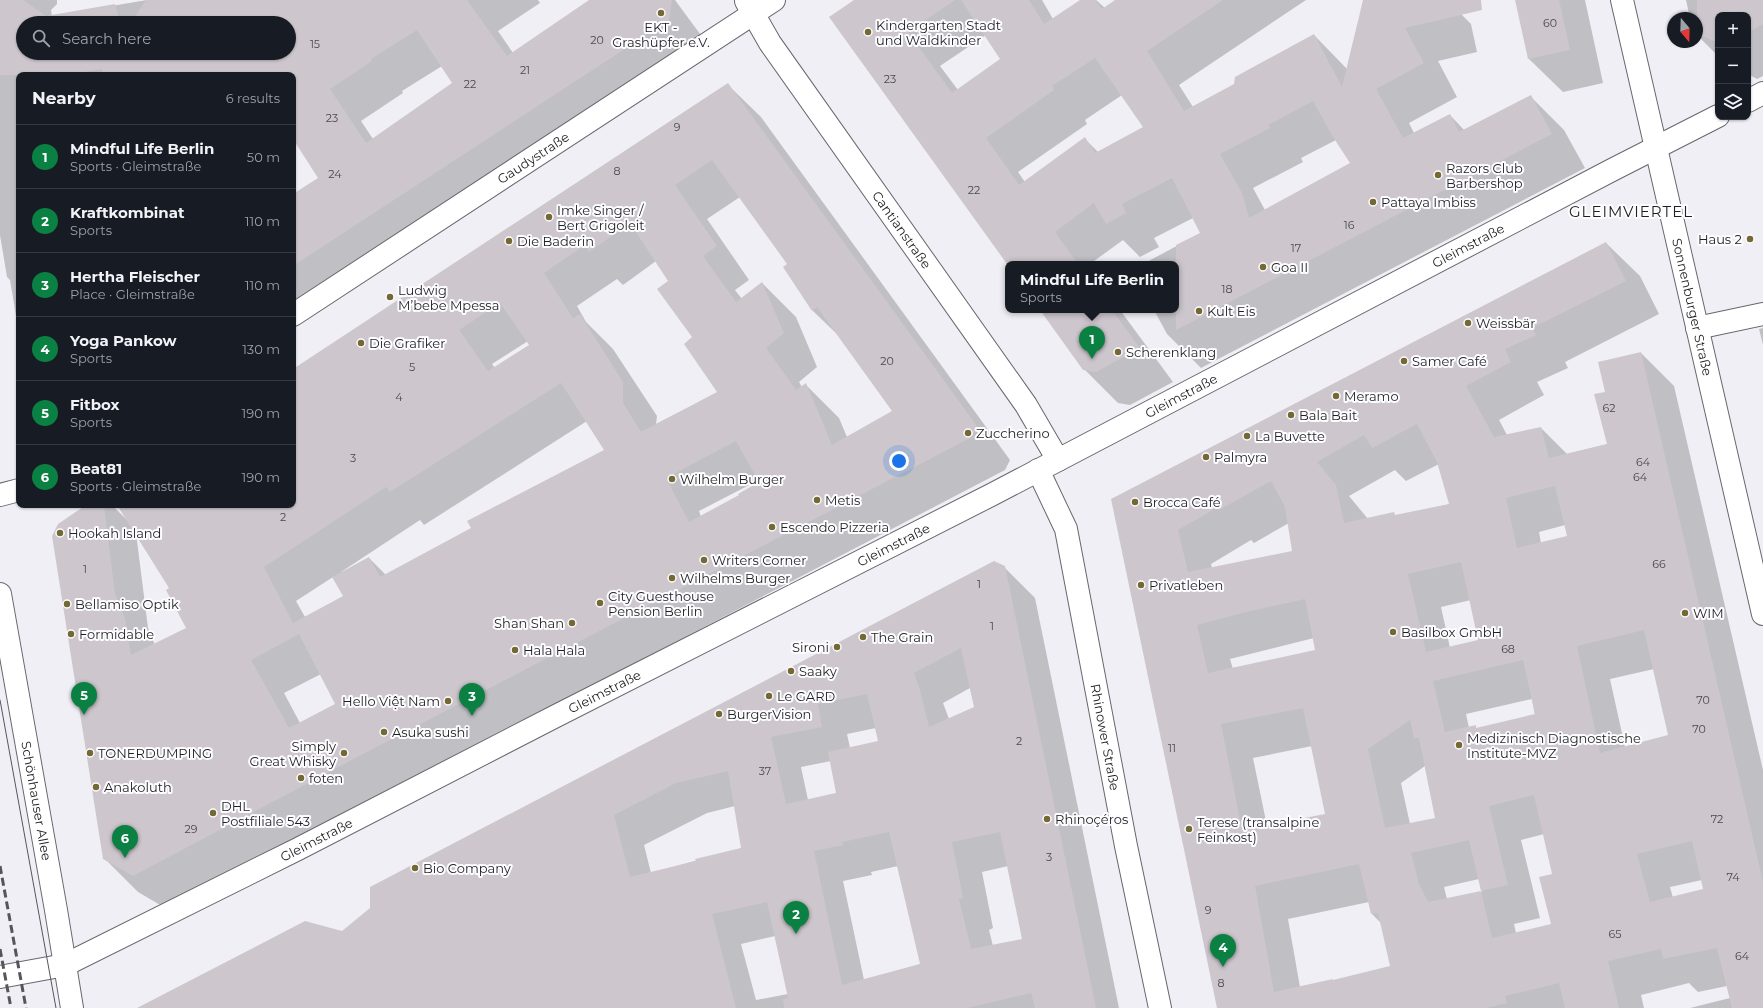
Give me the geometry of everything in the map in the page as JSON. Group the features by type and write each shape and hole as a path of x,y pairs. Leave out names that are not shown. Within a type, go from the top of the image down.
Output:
{"street":[{"name":"Gaudystraße","path":"296,313 750,7 774,0"},
{"name":"Sonnenburger Straße","path":"1622,0 1763,614"},
{"name":"Cantianstraße","path":"750,7 770,43 1026,405 1058,460"},
{"path":"1751,99 1763,93"},
{"name":"Gleimstraße","path":"0,977 65,965 298,849 1058,460 1715,118"},
{"path":"1697,328 1763,314"},
{"name":"Rhinower Straße","path":"1038,470 1066,529 1126,846 1160,1008"},
{"path":"0,495 16,491"},
{"name":"Schönhauser Allee","path":"0,594 72,1008"}],"building":[{"path":"0,0 23,0 46,16 16,16 16,60 296,60 296,16 136,16 146,0 467,0 507,56 589,0 672,0 669,20 296,264 296,192 318,178 296,144 296,72 102,72 102,69 84,72 16,72 16,75 0,75","holes":["417,30 452,83 366,143 330,89 372,61 371,59"]},
{"path":"854,0 955,0 908,32 952,93 1000,59 961,0 1029,0 1044,24 1080,0 1095,0 1102,9 1115,0 1223,0 1147,51 1184,111 1234,84 1235,77 1314,34 1342,87 1363,0 1481,0 1482,10 1405,28 1424,63 1376,89 1403,138 1450,114 1459,132 1531,95 1552,134 1176,330 1176,313 1179,313 1179,261 1176,261 1176,245 1200,233 1172,178 1122,204 1126,213 1106,224 1094,203 1055,232 1076,261 1005,261 829,17","holes":["1095,58 1143,127 1095,153 1085,137 1019,185 986,138 1054,90 1052,86","1313,101 1333,137 1350,163 1249,218 1242,193 1220,154 1270,128 1268,125"]},
{"path":"1515,0 1559,0 1570,50 1528,59"},
{"path":"1697,0 1763,0 1763,24 1751,30 1751,12 1715,12 1715,42 1703,36 1703,12 1697,12"},
{"path":"115,4 118,16 46,16"},
{"path":"728,83 977,426 972,437 361,755 133,876 103,859 52,536 58,524 82,508 104,508 115,594 125,619 131,655 186,628 166,590 169,588 119,508 296,508 296,367","holes":["712,160 787,264 783,267 812,311 817,307 892,411 832,445 806,383 796,390 766,348 784,333 762,282 736,302 703,256 717,246 675,185","630,223 668,281 657,289 692,337 684,344 717,392 641,432 623,403 623,382 580,314 573,318 544,273 585,245 589,252","500,303 529,345 488,371 459,330","561,383 604,450 467,521 471,528 380,577 369,557 332,577 343,596 293,623 264,567 386,487 390,492","736,441 759,482 738,494 739,495 689,522 666,478","299,634 335,704 289,728 251,660"]},
{"path":"1606,242 1626,281 1532,328 1536,335 1505,349 1511,362 1466,386 1494,437 1541,427 1549,458 1607,444 1594,394 1605,392 1598,362 1641,352 1763,882 1763,1008 1732,1008 1717,948 1663,959 1661,949 1608,961 1619,1008 1565,1008 1559,983 1505,996 1507,1003 1486,1008 1217,1008 1111,499","holes":["1417,424 1437,462 1449,504 1395,515 1394,512 1344,523 1336,485 1317,462 1364,435 1372,448","1271,481 1285,507 1292,551 1188,572 1178,530 1218,507 1219,510","1555,486 1567,536 1517,548 1506,498","1461,562 1478,640 1426,652 1408,574","1305,599 1315,650 1208,673 1197,625","1644,630 1668,735 1600,753 1577,646","1523,660 1535,714 1476,728 1476,725 1445,732 1433,681","1303,708 1325,814 1242,830 1221,724","1410,720 1414,738 1419,738 1435,818 1385,828 1368,749","1534,795 1552,874 1539,877 1551,924 1492,938 1481,891 1508,885 1489,806","1469,840 1481,891 1428,902 1419,884 1411,853","1692,841 1703,889 1650,902 1637,854","1359,864 1371,914 1378,913 1390,966 1274,992 1255,886"]},
{"path":"1042,313 1114,313 1140,348 1096,372 1083,370"},
{"path":"994,561 1005,566 1096,1008 1035,1008 1031,993 967,1008 784,1008 783,999 788,998 767,902 712,914 736,1008 137,1008 305,921 342,931 370,908 370,887","holes":["961,648 974,707 929,727 920,690 914,673","867,694 878,741 828,752 836,793 786,804 771,737 822,727 818,704","728,771 741,848 695,859 696,861 630,877 614,815 676,783","889,832 920,964 842,985 814,851 843,845 842,842","1000,832 1022,939 971,949 959,899 963,898 952,842"]}],"tram line":[{"path":"0,700 56,1008"}],"railway":[{"path":"0,866 26,1008"},
{"path":"0,949 11,1008"}],"place":[{"name":"EKT - Grashüpfer e.V.","path":"661,13"},
{"name":"Kindergarten Stadt und Waldkinder","path":"868,32"},
{"name":"Razors Club Barbershop","path":"1438,175"},
{"name":"Pattaya Imbiss","path":"1373,202"},
{"name":"Imke Singer / Bert Grigoleit","path":"549,217"},
{"name":"Haus 2","path":"1750,239"},
{"name":"Die Baderin","path":"509,241"},
{"name":"Goa II","path":"1263,267"},
{"name":"Ludwig M’bebe Mpessa","path":"390,297"},
{"name":"Kult Eis","path":"1199,311"},
{"name":"Weissbär","path":"1468,323"},
{"name":"Die Grafiker","path":"361,343"},
{"name":"Scherenklang","path":"1118,352"},
{"name":"Mindful Life Berlin","path":"1092,359"},
{"name":"Samer Café","path":"1404,361"},
{"name":"Meramo","path":"1336,396"},
{"name":"Bala Bait","path":"1291,415"},
{"name":"Zuccherino","path":"968,433"},
{"name":"La Buvette","path":"1247,436"},
{"name":"Palmyra","path":"1206,457"},
{"name":"Wilhelm Burger","path":"672,479"},
{"name":"Metis","path":"817,500"},
{"name":"Brocca Café","path":"1135,502"},
{"name":"Escendo Pizzeria","path":"772,527"},
{"name":"Hookah Island","path":"60,533"},
{"name":"Writers Corner","path":"704,560"},
{"name":"Wilhelms Burger","path":"672,578"},
{"name":"Privatleben","path":"1141,585"},
{"name":"City Guesthouse Pension Berlin","path":"600,603"},
{"name":"Bellamiso Optik","path":"67,604"},
{"name":"WIM","path":"1685,613"},
{"name":"Shan Shan","path":"572,623"},
{"name":"Basilbox GmbH","path":"1393,632"},
{"name":"Formidable","path":"71,634"},
{"name":"The Grain","path":"863,637"},
{"name":"Sironi","path":"837,647"},
{"name":"Hala Hala","path":"515,650"},
{"name":"Saaky","path":"791,671"},
{"name":"Le GARD","path":"769,696"},
{"name":"Hello Việt Nam","path":"448,701"},
{"name":"BurgerVision","path":"719,714"},
{"name":"Fitbox","path":"84,715"},
{"name":"Hertha Fleischer","path":"472,716"},
{"name":"Asuka sushi","path":"384,732"},
{"name":"Medizinisch Diagnostische Institute-MVZ","path":"1459,745"},
{"name":"TONERDUMPING","path":"90,753"},
{"name":"Simply Great Whisky","path":"344,753"},
{"name":"foten","path":"301,778"},
{"name":"Anakoluth","path":"96,787"},
{"name":"DHL Postfiliale 543","path":"213,813"},
{"name":"Rhinoçéros","path":"1047,819"},
{"name":"Terese (transalpine Feinkost)","path":"1189,829"},
{"name":"Beat81","path":"125,858"},
{"name":"Bio Company","path":"415,868"},
{"name":"Kraftkombinat","path":"796,934"},
{"name":"Yoga Pankow","path":"1223,967"}],"district":[{"name":"GLEIMVIERTEL","path":"1631,212"}]}
